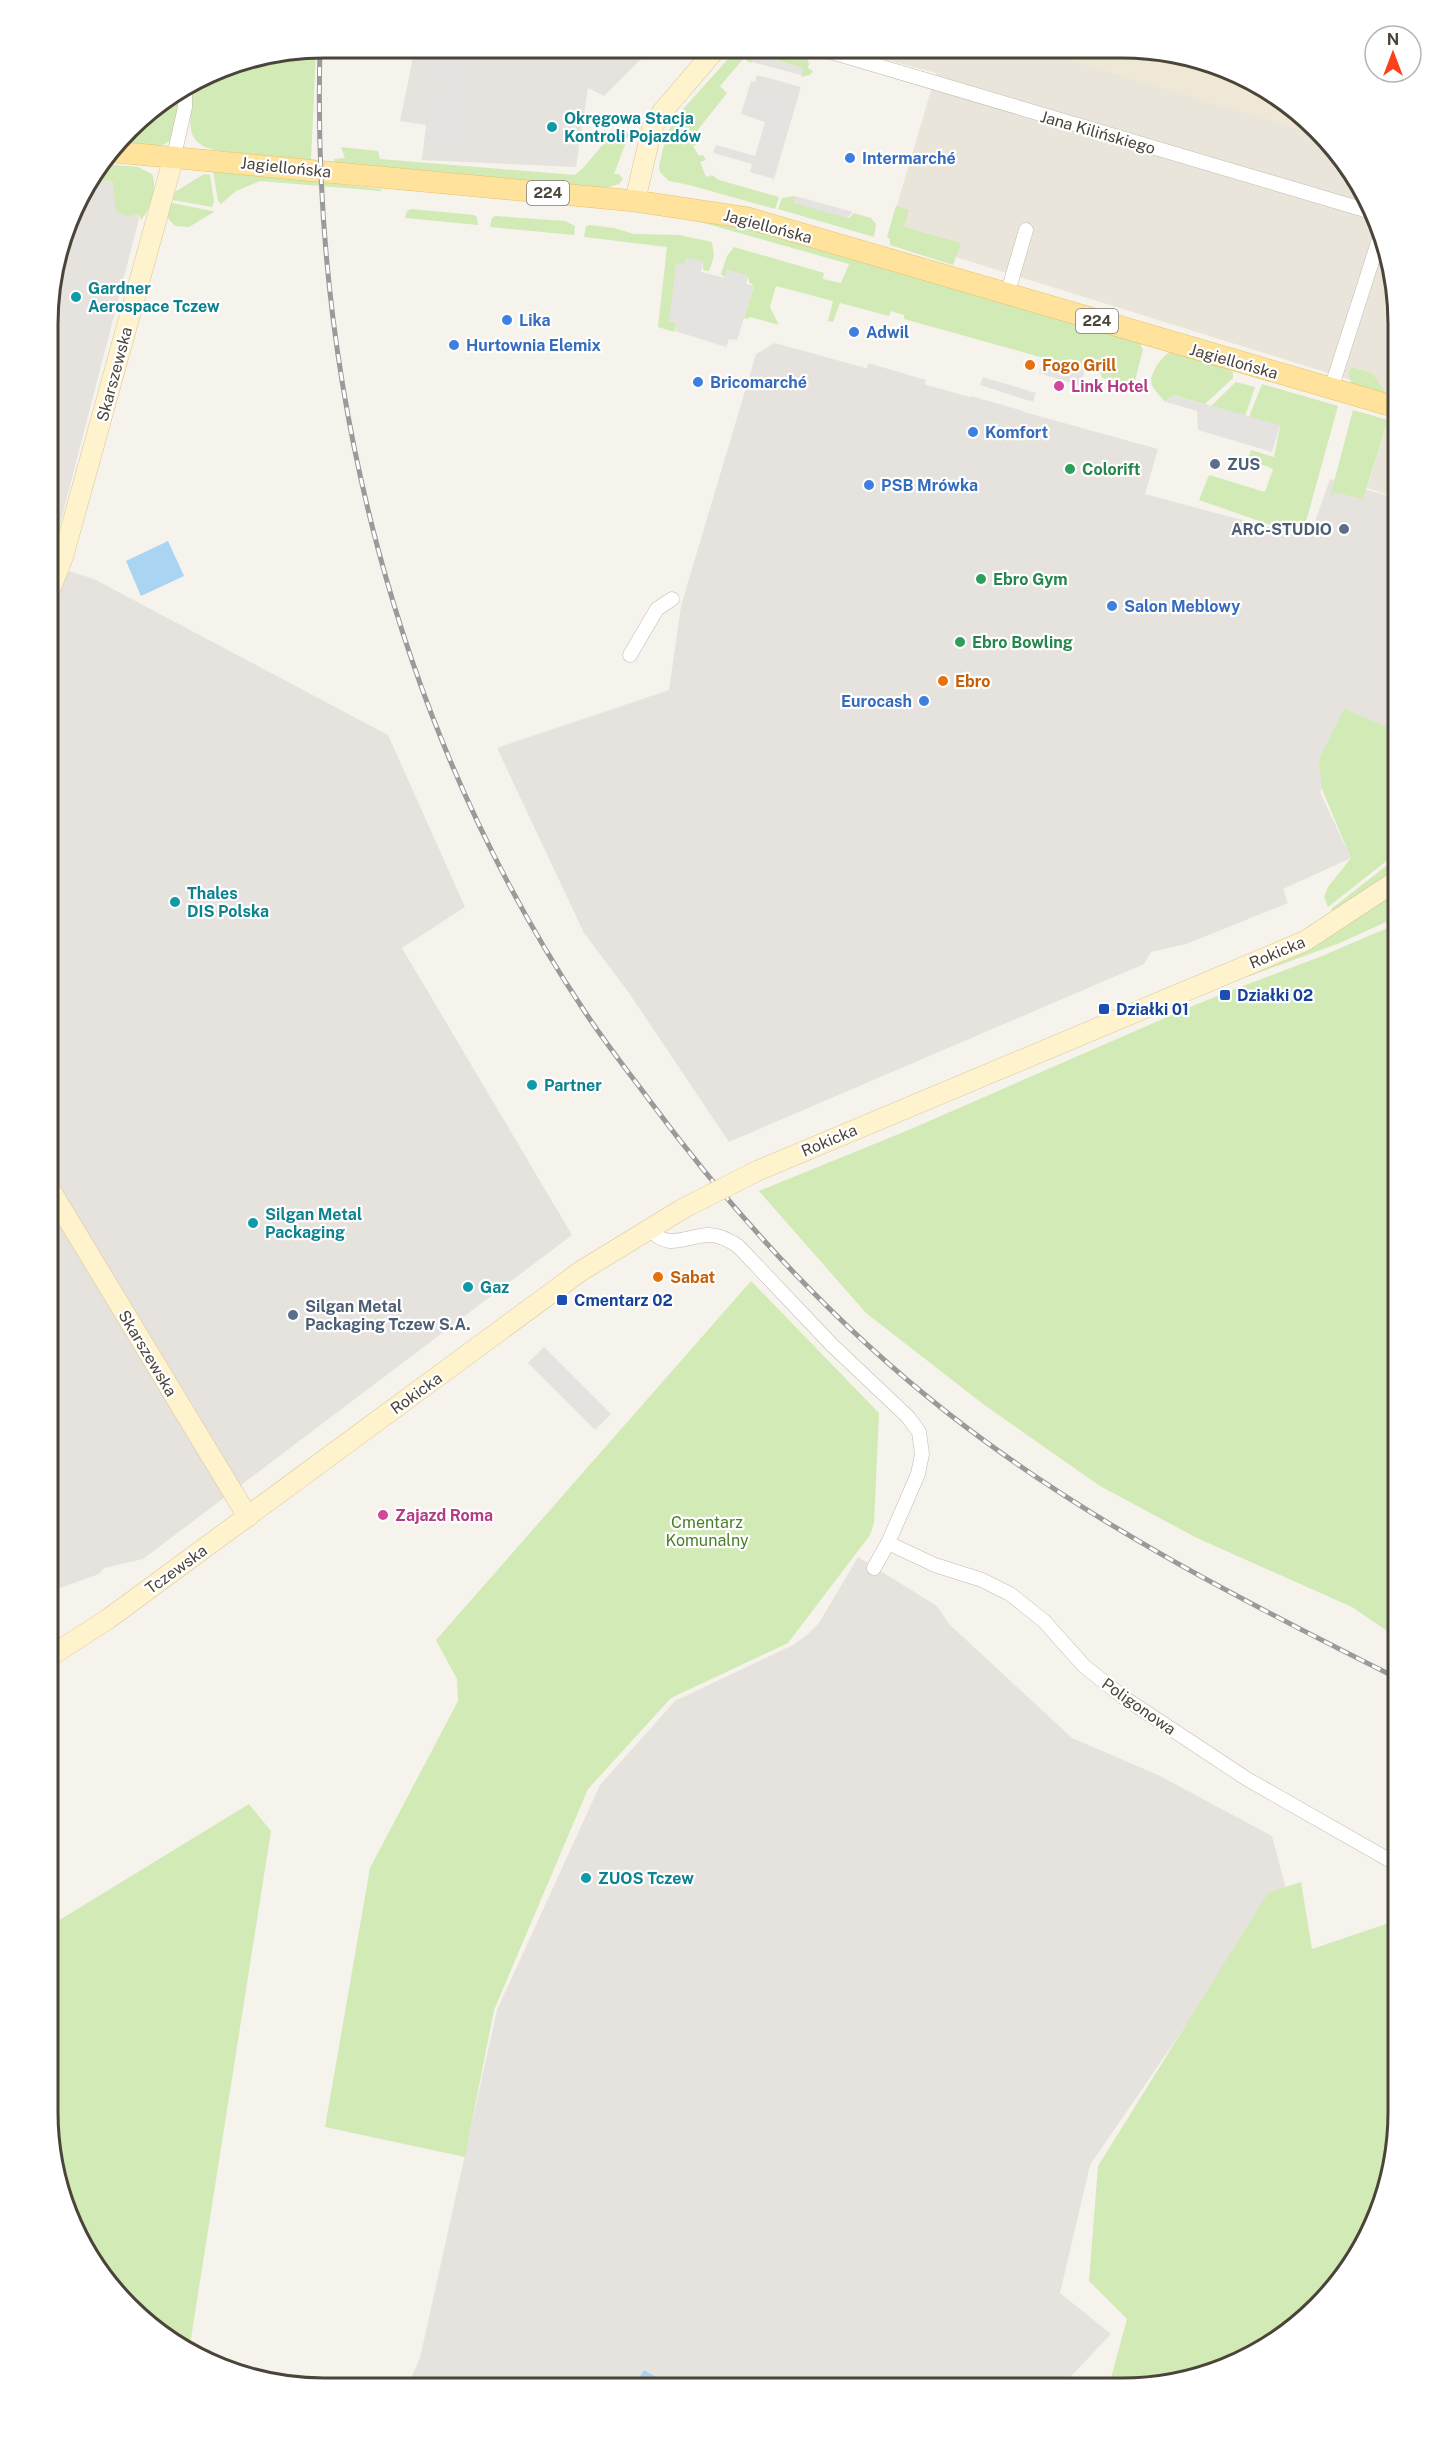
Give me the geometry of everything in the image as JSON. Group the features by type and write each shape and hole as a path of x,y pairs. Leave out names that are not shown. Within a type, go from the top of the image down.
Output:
{"main road":[{"name":"Jagiellońska","path":"122,152 635,201 748,218 1388,405"}],"street":[{"path":"635,201 652,128 662,112 708,58"},
{"name":"Jana Kilińskiego","path":"848,58 1362,209"},
{"path":"174,156 185,98"},
{"name":"Skarszewska","path":"58,570 174,156"},
{"path":"1007,295 1026,230"},
{"path":"1331,389 1376,247"},
{"path":"630,654 657,609 672,599"},
{"name":"Rokicka","path":"302,1477 581,1271 684,1208 757,1172 1305,941 1388,887"},
{"name":"Skarszewska","path":"58,1203 248,1517"},
{"path":"649,1228 665,1242 709,1235 728,1239 738,1246 832,1345 909,1417 919,1432 922,1454 915,1482 888,1543 874,1568"},
{"name":"Tczewska","path":"58,1651 108,1619 302,1477"},
{"name":"Poligonowa","path":"888,1543 935,1565 982,1580 1010,1594 1044,1621 1084,1666 1123,1698 1247,1779 1388,1859"}],"shaded area":[{"path":"413,58 642,58 604,96 588,88 576,167 422,160 426,125 400,121"},
{"path":"419,58 477,58 462,147 424,143 434,89 414,84"},
{"path":"753,58 768,58 803,68 801,75 752,62"},
{"path":"879,58 1140,59 1174,64 1208,73 1240,86 1270,103 1311,136 1334,163 1353,192 1368,223 1379,256 1386,290 1388,392 888,236 936,73"},
{"path":"1063,58 1140,59 1174,64 1208,73 1256,94 1305,131"},
{"path":"499,71 580,89 579,99 496,82"},
{"path":"757,75 801,87 774,179 750,172 752,164 713,153 716,145 755,156 765,122 741,114 751,81 755,82"},
{"path":"101,181 134,185 139,219 58,532 58,324 61,290 68,256 79,223"},
{"path":"795,196 853,212 847,218 794,203"},
{"path":"687,258 703,261 701,272 725,278 727,269 748,276 746,284 754,286 737,340 729,339 726,347 675,331 677,323 669,321 676,264 684,263"},
{"path":"775,343 1158,449 1145,494 1309,538 1330,479 1388,496 1388,728 1355,717 1320,792 1351,858 1283,889 1288,903 1186,944 1151,952 1144,964 729,1142 629,993 584,933 497,748 669,690 681,606 756,354"},
{"path":"1044,357 1085,370 1080,386 1039,373"},
{"path":"868,363 926,380 924,389 866,371"},
{"path":"983,377 1036,393 1033,402 980,385"},
{"path":"1173,395 1280,425 1272,452 1198,430 1197,411 1166,402"},
{"path":"971,396 1023,411 1020,419 969,403"},
{"path":"1388,420 1388,495 1367,488"},
{"path":"920,453 929,455 912,514 903,511"},
{"path":"58,568 94,579 388,735 465,907 402,948 572,1235 143,1559 104,1568 99,1574 58,1589"},
{"path":"544,1347 611,1414 595,1430 528,1363"},
{"name":"ZUOS Tczew","path":"858,1557 937,1606 949,1624 1072,1738 1158,1775 1272,1836 1287,1893 1208,1993 1090,2165 1060,2293 1111,2334 1069,2378 411,2378 420,2358 497,2010 600,1785 675,1701 795,1644 819,1623"}],"green space":[{"path":"316,58 311,160 219,151 206,147 193,135 190,118 192,93 207,86 256,68"},
{"path":"729,58 744,58 720,86 727,93 697,131 700,143 693,146 699,156 703,155 706,160 700,162 706,177 712,175 719,180 779,197 775,209 669,181 660,172 659,166 666,136 676,117"},
{"path":"744,58 753,58 750,63"},
{"path":"770,58 804,58 809,64 808,68 813,71 810,75 801,77 802,68"},
{"path":"179,102 173,135 162,145 128,145 136,136"},
{"path":"625,132 629,134 614,174 619,174 623,179 619,184 605,188 335,163 334,159 345,158 341,147 378,151 380,159 575,175 610,136"},
{"path":"112,165 138,167 152,174 154,185 152,198 141,220 139,215 131,214 129,218 116,211 113,182 101,181"},
{"path":"213,170 381,189 381,191 260,181 236,191 221,204 218,201"},
{"path":"204,174 210,175 214,201 212,207 173,200 175,192"},
{"path":"795,196 795,203 849,218 854,213 871,218 876,224 874,237 778,209 782,198"},
{"path":"167,202 214,212 189,227 175,226 166,216"},
{"path":"896,206 909,210 904,227 961,243 953,265 890,245 890,239 887,237"},
{"path":"411,209 474,215 477,217 478,225 405,218 407,211"},
{"path":"495,216 565,221 575,226 574,235 490,227 492,218"},
{"path":"693,220 743,224 1140,343 1143,350 1134,384 1127,385 1102,378 1101,374 904,319 904,315 891,311 889,316 840,303 833,322 828,321 833,301 776,286 770,307 779,325 750,317 744,318 754,286 749,282 748,276 727,270 725,278 721,274 727,256 734,247 824,273 823,279 841,283 849,264"},
{"path":"586,226 614,228 634,234 679,235 712,242 714,256 709,271 703,270 703,261 669,321 677,323 674,332 658,327 667,247 584,237"},
{"path":"1170,352 1200,358 1233,372 1233,378 1205,404 1173,395 1165,402 1151,381 1156,366"},
{"path":"1351,367 1372,373 1386,393 1370,392 1352,385 1349,377"},
{"path":"1236,382 1255,387 1245,416 1211,406"},
{"path":"1262,384 1338,406 1302,536 1199,500 1209,475 1265,492 1273,469 1248,459 1251,450 1274,457 1280,427 1249,417"},
{"path":"1353,410 1388,420 1363,499 1334,492 1332,498 1330,497"},
{"path":"1344,709 1388,727 1388,860 1328,907 1324,897 1328,887 1351,858 1322,789 1319,759"},
{"path":"1388,865 1388,877 1345,910 1333,912 1331,909"},
{"path":"1388,894 1388,921 1340,943 1247,977"},
{"path":"1388,928 1388,1632 1352,1607 1197,1538 1100,1486 983,1404 866,1313 759,1191 911,1129 1190,1007 1220,995 1222,997 1228,995 1227,992"},
{"name":"Cmentarz Komunalny","path":"751,1281 879,1413 874,1523 870,1535 788,1643 671,1698 588,1789 494,2010 465,2157 325,2127 370,1868 458,1701 457,1679 436,1640"},
{"path":"249,1804 271,1831 190,2343 163,2324 136,2301 113,2274 94,2246 73,2198 61,2147 58,2112 58,1921"},
{"path":"1301,1882 1312,1949 1388,1923 1388,2130 1383,2164 1374,2198 1353,2246 1334,2274 1311,2301 1270,2334 1240,2351 1191,2369 1140,2378 1111,2378 1127,2319 1089,2281 1098,2166 1268,1893"}],"water":[{"path":"168,541 184,576 141,596 126,561"},
{"path":"644,2370 658,2378 639,2378"}],"railway":[{"path":"320,58 321,176 331,302 350,427 379,551 416,672 463,790 519,903 585,1012 680,1141 750,1225 825,1305 906,1379 1001,1453 1110,1524 1224,1589 1388,1673"}],"place":[{"name":"Okręgowa Stacja Kontroli Pojazdów","path":"552,127"},
{"name":"Intermarché","path":"850,158"},
{"name":"Gardner Aerospace Tczew","path":"76,297"},
{"name":"Lika","path":"507,320"},
{"name":"Adwil","path":"854,332"},
{"name":"Hurtownia Elemix","path":"454,345"},
{"name":"Fogo Grill","path":"1030,365"},
{"name":"Bricomarché","path":"698,382"},
{"name":"Link Hotel","path":"1059,386"},
{"name":"Komfort","path":"973,432"},
{"name":"ZUS","path":"1215,464"},
{"name":"Colorift","path":"1070,469"},
{"name":"PSB Mrówka","path":"869,485"},
{"name":"ARC-STUDIO","path":"1344,529"},
{"name":"Ebro Gym","path":"981,579"},
{"name":"Salon Meblowy","path":"1112,606"},
{"name":"Ebro Bowling","path":"960,642"},
{"name":"Ebro","path":"943,681"},
{"name":"Eurocash","path":"924,701"},
{"name":"Thales DIS Polska","path":"175,902"},
{"name":"Działki 02","path":"1225,995"},
{"name":"Działki 01","path":"1104,1009"},
{"name":"Partner","path":"532,1085"},
{"name":"Silgan Metal Packaging","path":"253,1223"},
{"name":"Sabat","path":"658,1277"},
{"name":"Gaz","path":"468,1287"},
{"name":"Cmentarz 02","path":"562,1300"},
{"name":"Silgan Metal Packaging Tczew S.A.","path":"293,1315"},
{"name":"Zajazd Roma","path":"383,1515"},
{"name":"ZUOS Tczew","path":"586,1878"}]}
